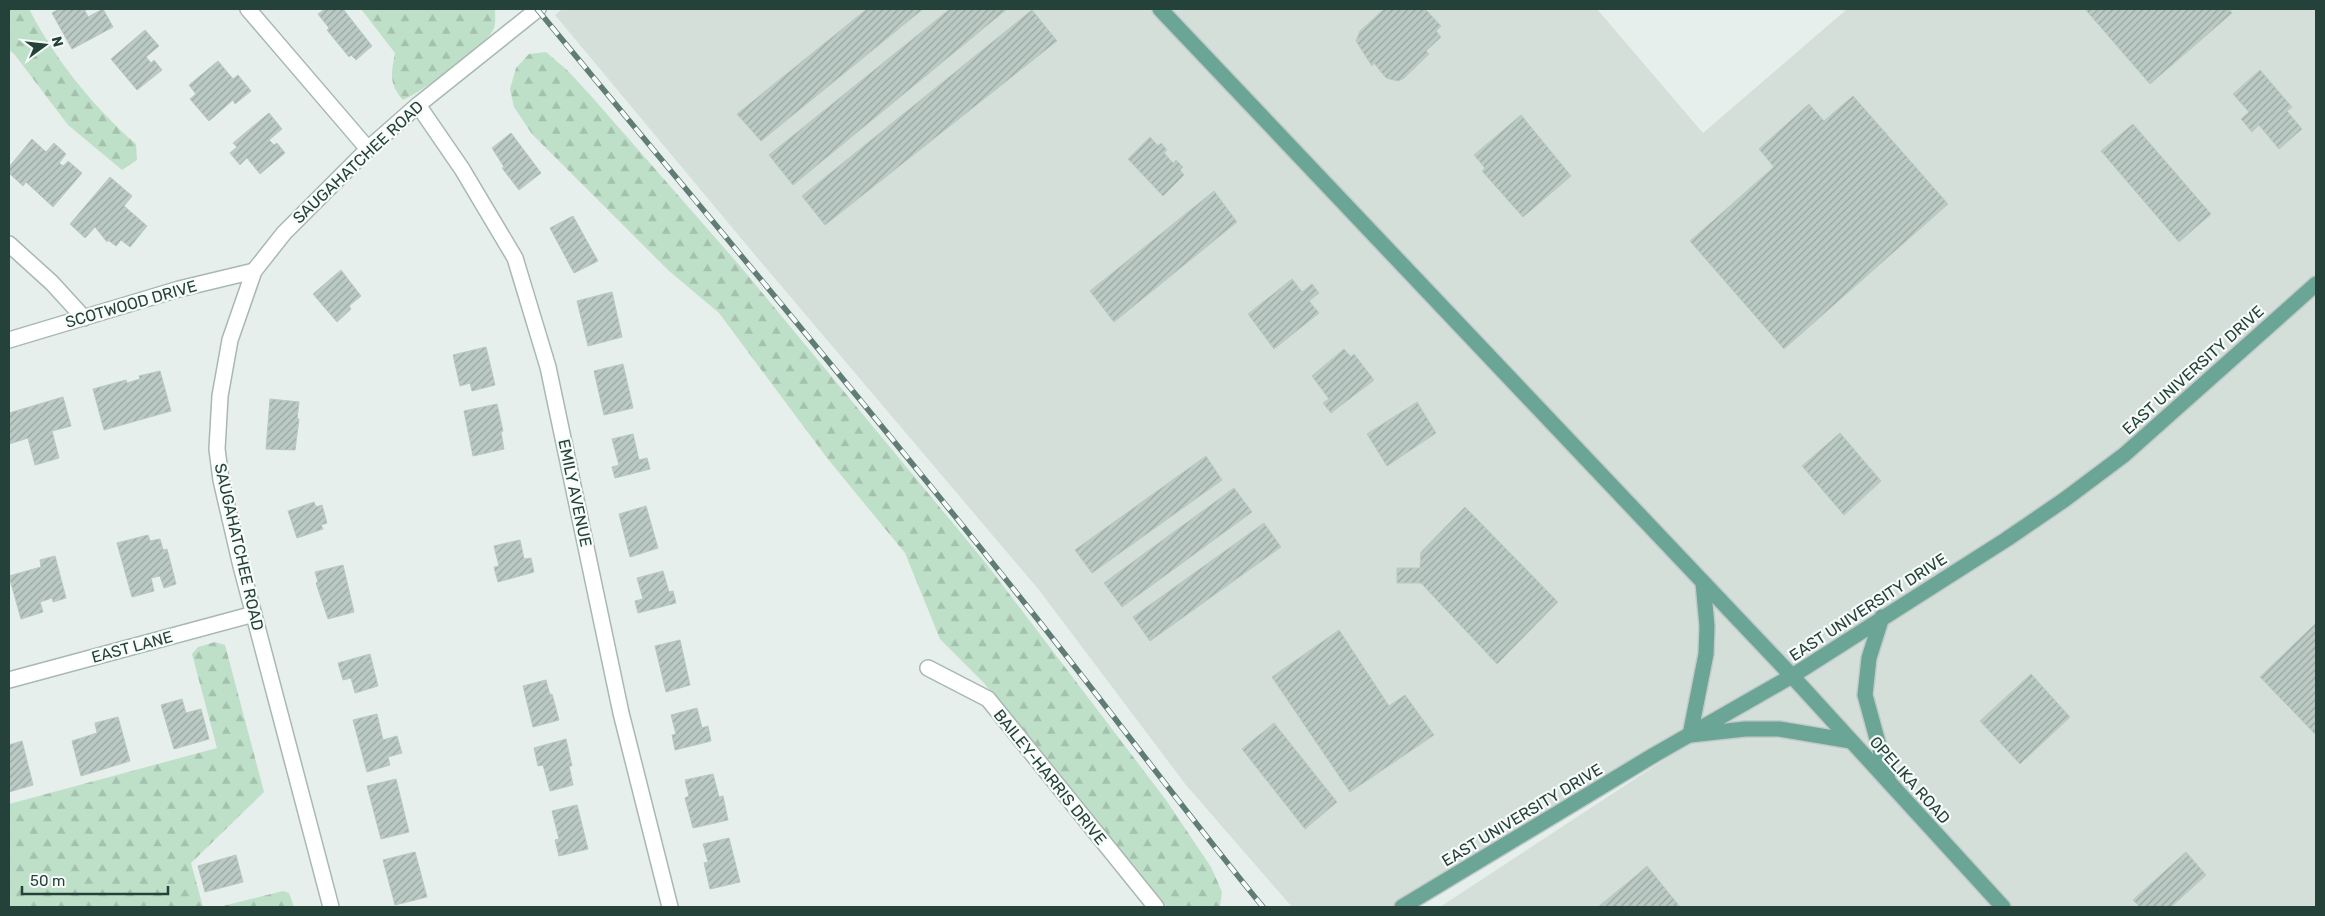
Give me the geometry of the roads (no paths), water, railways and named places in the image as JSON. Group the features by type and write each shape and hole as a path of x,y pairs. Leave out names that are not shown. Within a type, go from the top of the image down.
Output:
{"main road":[{"name":"OPELIKA ROAD","path":"1160,9 1792,676 2003,907"},
{"name":"EAST UNIVERSITY DRIVE","path":"1402,907 1792,676 1882,617 2007,540 2124,455 2316,284"},
{"path":"1703,583 1707,626 1706,654 1690,735 1745,729 1779,729 1851,741"},
{"path":"1882,617 1869,658 1865,695 1889,783"}],"street":[{"path":"248,9 368,149"},
{"name":"SAUGAHATCHEE ROAD","path":"331,907 222,487 218,449 220,396 224,364 230,340 254,271 284,232 368,149 418,105 538,9"},
{"name":"EMILY AVENUE","path":"418,105 462,169 515,258 548,367 621,713 670,907"},
{"path":"9,244 52,284 84,318"},
{"name":"SCOTWOOD DRIVE","path":"9,340 179,289 254,271"},
{"name":"EAST LANE","path":"9,680 254,614"},
{"name":"BAILEY-HARRIS DRIVE","path":"928,668 988,699 1156,907"}],"railway":[{"path":"537,9 963,526 1263,907"}]}
